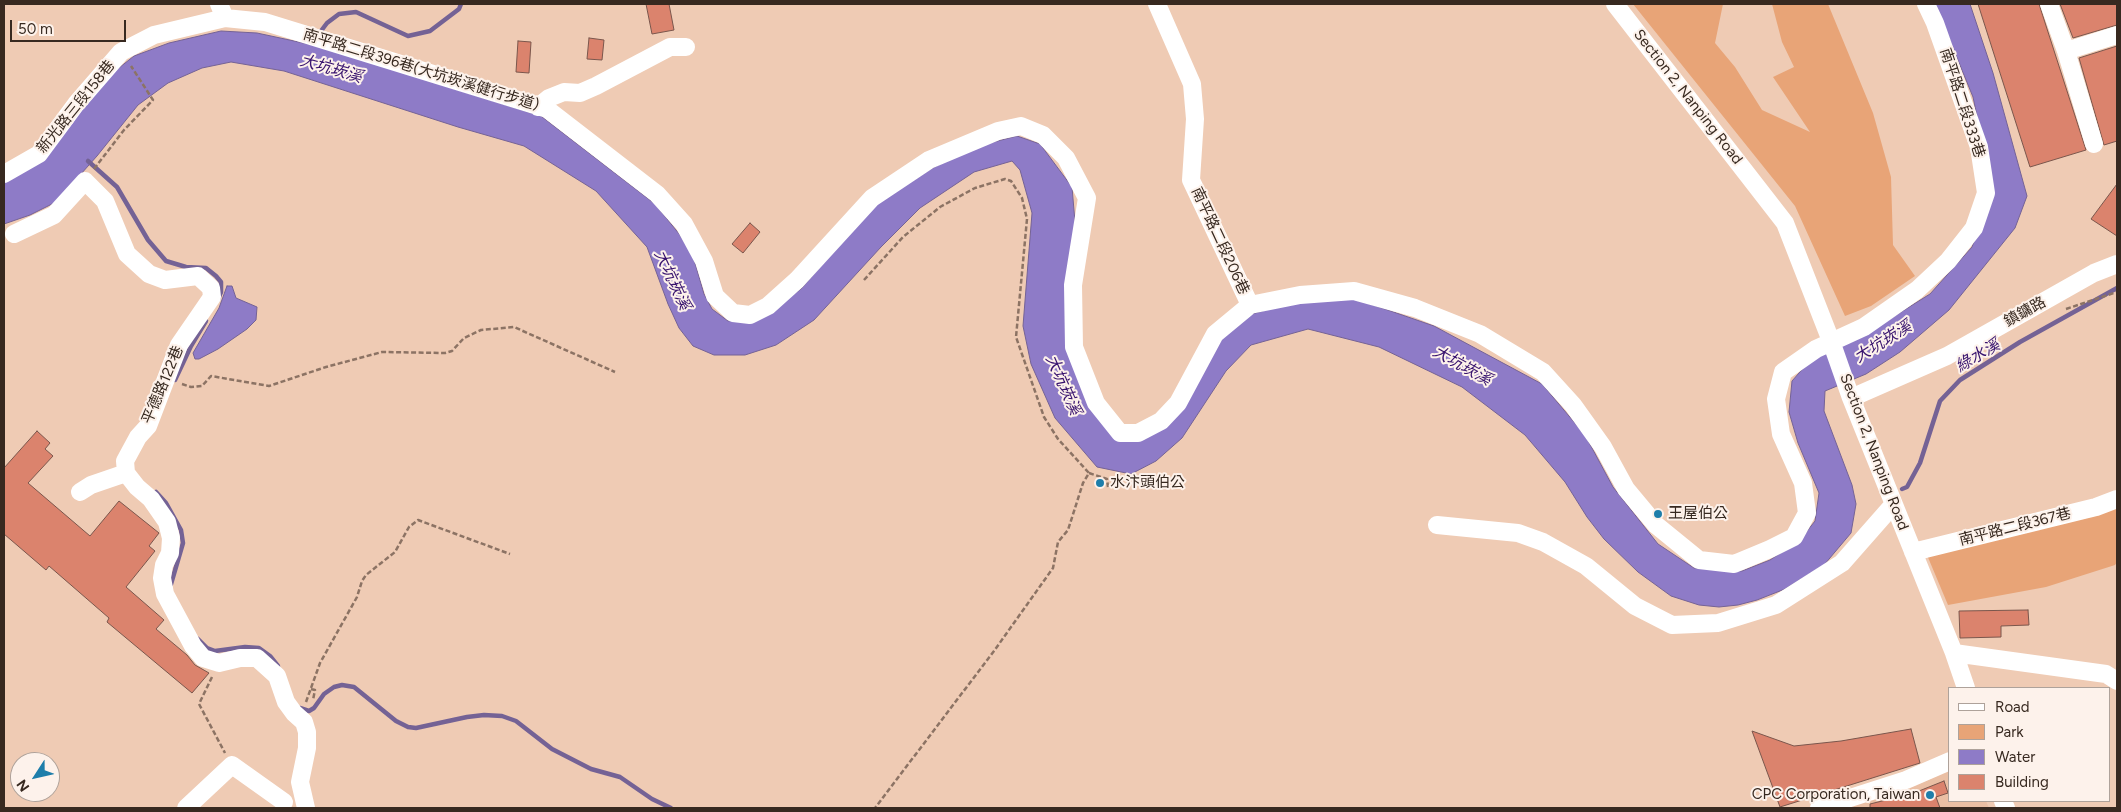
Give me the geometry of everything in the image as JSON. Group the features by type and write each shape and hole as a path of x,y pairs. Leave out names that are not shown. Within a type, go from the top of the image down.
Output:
{"street":[{"name":"南平路二段206巷","path":"1157,4 1192,84 1195,119 1191,180 1250,305"},
{"name":"Section 2, Nanping Road","path":"1615,4 1785,223 1849,392 1966,687"},
{"name":"南平路二段333巷","path":"1832,343 1864,327 1917,290 1948,261 1974,228 1986,193 1979,147 1935,23 1926,4"},
{"path":"2049,4 2066,51 2094,144"},
{"name":"南平路二段396巷(大坑崁溪健行步道)","path":"121,52 154,36 222,11 327,40 547,109 657,194 684,224 704,261 715,296 732,313 750,315 768,306 797,280 872,198 929,160 998,131 1021,126 1043,135 1066,158 1087,198 1073,285 1074,348 1096,402 1120,433 1138,434 1162,421 1178,403 1215,334 1250,305 1300,295 1354,290 1414,308 1480,334 1543,372 1573,405 1603,447 1626,489 1656,526 1699,560 1734,564 1770,550 1794,537 1806,513 1803,482 1781,434 1776,399 1783,372 1832,343"},
{"path":"2066,51 2117,35"},
{"path":"538,107 549,98 564,92 580,93 596,86 670,47 686,47"},
{"name":"新光路三段158巷","path":"4,174 40,154 76,104 121,52"},
{"name":"平德路122巷","path":"14,234 54,215 85,180 105,201 127,254 149,274 165,280 198,276 211,288 212,297 179,345 148,426 138,437 125,461 126,473"},
{"name":"鎮鏞路","path":"1849,392 1947,356 2094,273 2117,264"},
{"path":"80,492 91,485 126,473 137,487 151,499 167,522 171,538 170,553 164,565 162,578 165,594 193,646 203,658 219,663 240,658 257,658 276,676 286,702 304,722 308,732 307,748 300,782 306,808"},
{"name":"南平路二段367巷","path":"1913,552 2096,507 2117,499"},
{"path":"1437,525 1518,533 1543,542 1586,566 1635,606 1672,625 1718,623 1776,605 1842,563 1893,505"},
{"path":"1954,654 2106,674 2117,681"},
{"path":"1820,808 1851,803 1948,762"},
{"path":"186,808 232,764 284,802"}],"path":[{"path":"90,174 124,130 153,100 121,52"},
{"path":"864,280 903,237 940,207 975,188 1005,179 1011,181 1022,198 1027,219 1016,337 1044,417 1058,439 1078,462 1089,473 1101,479 1107,479 1108,487"},
{"path":"2054,296 2059,311 2117,292"},
{"path":"178,383 191,387 202,386 211,376 269,386 326,367 382,352 445,353 452,351 464,338 481,330 514,327 615,372"},
{"path":"875,808 994,651 1053,568 1058,542 1068,530 1083,483 1089,473"},
{"path":"306,702 320,663 357,597 362,581 374,568 395,552 409,526 418,520 510,554"},
{"path":"219,663 199,704 225,753 227,769"},
{"path":"311,689 315,690 312,700"}],"shaded area":[{"path":"1948,771 1948,802 1986,802 1989,808 1838,808 1915,786"}],"green space":[{"path":"1633,4 1723,4 1715,43 1735,67 1762,110 1810,132 1773,77 1794,67 1782,42 1772,4 1828,4 1873,113 1891,177 1893,245 1915,276 1871,306 1845,316 1795,206"},
{"path":"2117,506 2117,562 2115,565 2046,587 1948,605 1927,555"}],"water":[{"name":"大坑崁溪","path":"1935,4 1970,4 1993,73 2027,196 2015,228 1949,310 1900,352 1866,374 1825,391 1824,411 1852,485 1856,504 1851,533 1824,565 1785,589 1738,605 1719,607 1699,605 1671,596 1638,572 1604,539 1587,517 1565,482 1525,435 1462,387 1379,347 1308,329 1251,345 1226,371 1182,438 1156,461 1131,474 1097,467 1055,418 1031,364 1023,326 1032,213 1020,170 1012,161 974,172 920,208 881,247 814,320 776,345 745,355 714,355 693,346 679,328 647,247 596,191 524,146 458,127 284,71 231,62 202,68 168,83 138,105 97,156 56,202 30,215 4,224 4,180 110,75 134,56 169,43 221,31 257,33 322,47 541,116 655,204 680,235 693,256 704,294 712,309 728,321 758,318 801,289 872,207 929,170 970,148 1017,136 1040,144 1072,187 1075,222 1066,347 1106,429 1148,437 1220,339 1245,316 1300,300 1353,298 1434,326 1542,384 1585,435 1613,487 1658,544 1694,568 1742,571 1770,560 1800,540 1815,521 1819,493 1798,443 1789,412 1792,381 1813,357 1861,337 1930,294 1972,247 1993,192 1973,97"},
{"path":"227,286 232,286 236,298 257,307 256,320 247,329 218,349 199,359 195,359 193,353 219,308"}],"building":[{"path":"646,4 669,4 674,30 652,34"},
{"path":"1978,4 2039,4 2086,150 2030,167"},
{"path":"2060,4 2117,4 2117,25 2073,38"},
{"path":"589,38 604,40 602,60 587,59"},
{"path":"518,41 531,42 529,73 516,72"},
{"path":"2117,46 2117,141 2104,145 2079,58"},
{"path":"2117,184 2117,236 2091,219"},
{"path":"750,223 760,232 743,253 732,244"},
{"path":"37,431 50,443 45,449 53,456 28,483 90,536 119,501 159,533 149,546 155,551 126,587 164,620 156,629 187,655 195,665 209,673 192,693 107,622 109,618 49,566 46,570 4,534 4,468"},
{"path":"2028,610 2029,625 2001,626 2001,637 1960,638 1959,611"},
{"path":"1911,729 1920,763 1780,807 1752,731 1794,746 1841,741"},
{"path":"1944,781 1948,793 1936,797 1940,808 1870,808 1870,804 1914,793"}],"waterway":[{"path":"318,35 327,23 339,14 356,12 408,36 430,31 459,9 461,4"},
{"path":"88,161 117,187 148,240 166,261 186,267 206,268 216,276 221,282 221,292 218,299"},
{"name":"綠水溪","path":"1902,489 1907,487 1920,463 1940,401 1960,380 2020,342 2117,288"},
{"path":"175,380 191,346 206,321"},
{"path":"156,492 166,503 181,530 183,543 171,584"},
{"path":"198,639 207,648 215,651 245,647 259,648 270,656 278,666"},
{"path":"300,708 309,711 314,708 324,694 334,687 342,685 354,687 396,721 408,727 416,728 484,715 502,716 516,721 552,749 591,769 620,777 652,799 671,808"}],"place":[{"name":"水汴頭伯公","path":"1100,483"},
{"name":"王屋伯公","path":"1658,514"},
{"name":"CPC Corporation, Taiwan","path":"1930,795"}]}
